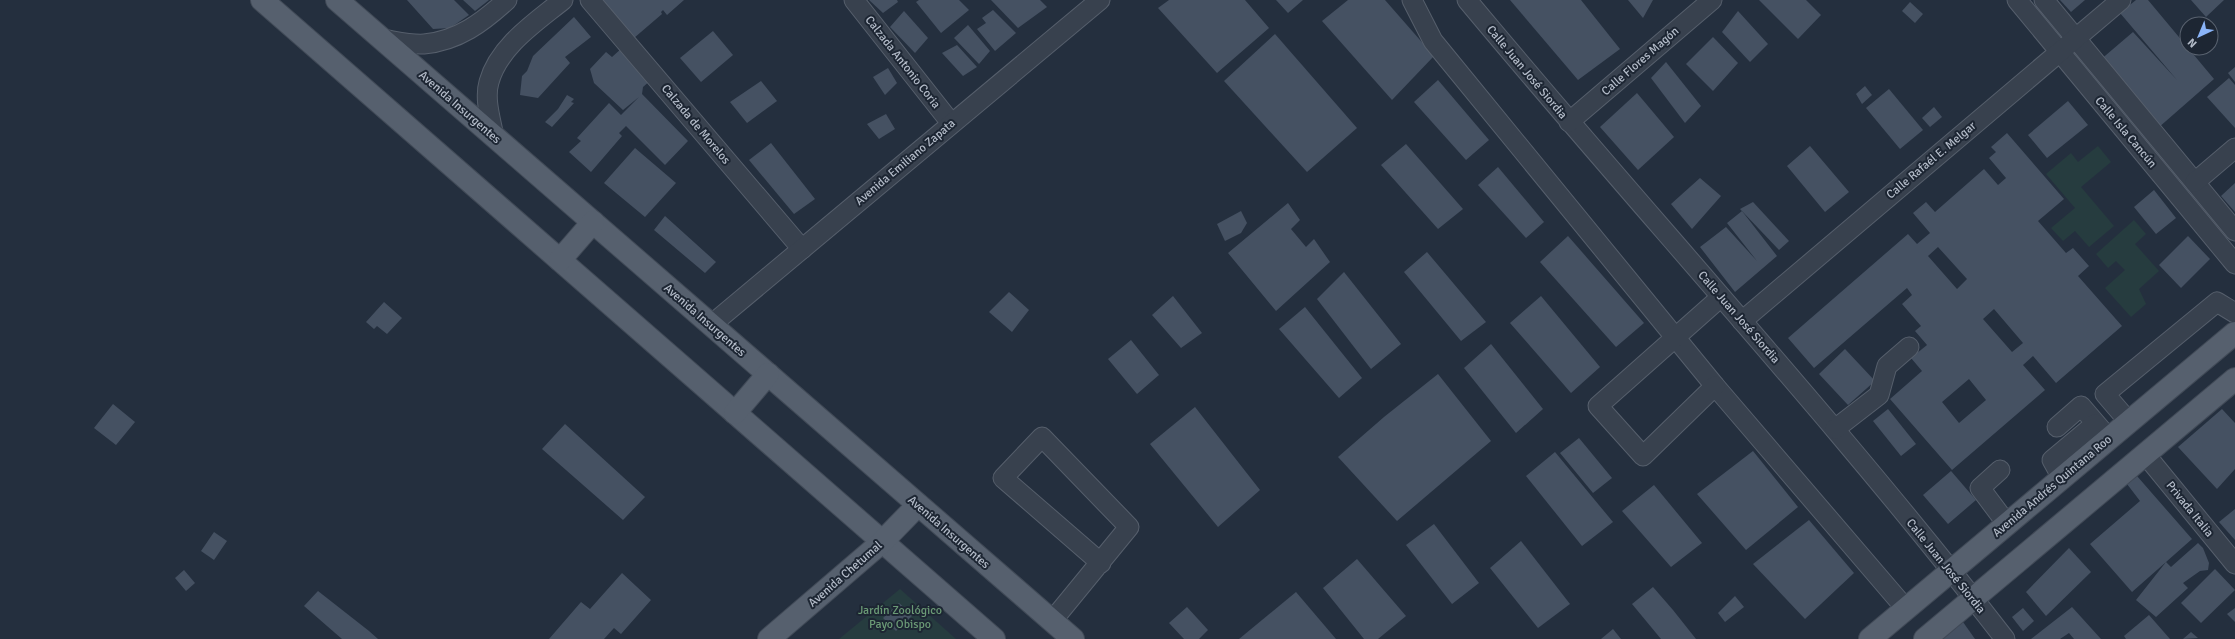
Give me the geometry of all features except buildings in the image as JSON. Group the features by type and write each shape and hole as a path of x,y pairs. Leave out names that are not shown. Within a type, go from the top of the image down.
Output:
{"main road":[{"path":"262,0 994,639"},
{"name":"Avenida Insurgentes","path":"337,0 1073,639"},
{"path":"560,260 593,222"},
{"name":"Avenida Andrés Quintana Roo","path":"1870,639 2062,478 2102,431 2129,422 2235,333"},
{"path":"735,413 768,374"},
{"path":"1925,639 2235,379"},
{"name":"Avenida Chetumal","path":"768,639 882,542 918,505"}],"street":[{"path":"382,39 423,44 449,40 469,30 507,0"},
{"path":"494,137 488,107 489,82 499,61 529,28 563,0"},
{"name":"Calzada de Morelos","path":"590,0 802,249"},
{"name":"Calzada Antonio Coria","path":"854,0 951,123"},
{"name":"Avenida Emiliano Zapata","path":"711,325 1100,0"},
{"path":"1412,0 1433,41 1674,337 1906,609"},
{"name":"Calle Juan José Siordia","path":"1467,0 1568,122 1835,429 1950,571 1974,598 2005,639"},
{"name":"Calle Flores Magón","path":"1568,122 1712,0"},
{"name":"Calle Isla Cancún","path":"2017,0 2235,264"},
{"name":"Calle Isla Cancún","path":"2044,0 2235,231"},
{"name":"Calle Rafaél E. Melgar","path":"1742,321 2121,0"},
{"path":"2194,182 2235,148"},
{"path":"1715,386 1643,456 1598,406 1674,337 1721,297"},
{"path":"2129,422 2105,394 2217,302 2235,313"},
{"path":"1835,429 1879,395 1887,366 1909,347"},
{"path":"2057,427 2081,406 2102,431"},
{"path":"1052,621 1101,563 1129,527 1042,437 1003,478 1101,563"},
{"name":"Privada Italia","path":"2145,454 2235,564"},
{"path":"2000,470 1980,488 2007,524"}],"green space":[{"path":"2098,146 2111,162 2081,187 2114,226 2089,247 2075,231 2063,241 2051,228 2075,208 2046,174 2071,153 2078,162"},
{"path":"2134,220 2146,234 2135,244 2159,271 2139,289 2146,304 2131,317 2105,288 2125,270 2116,261 2108,268 2096,254"},
{"name":"Jardín Zoológico Payo Obispo","path":"900,589 956,639 839,639"}]}
